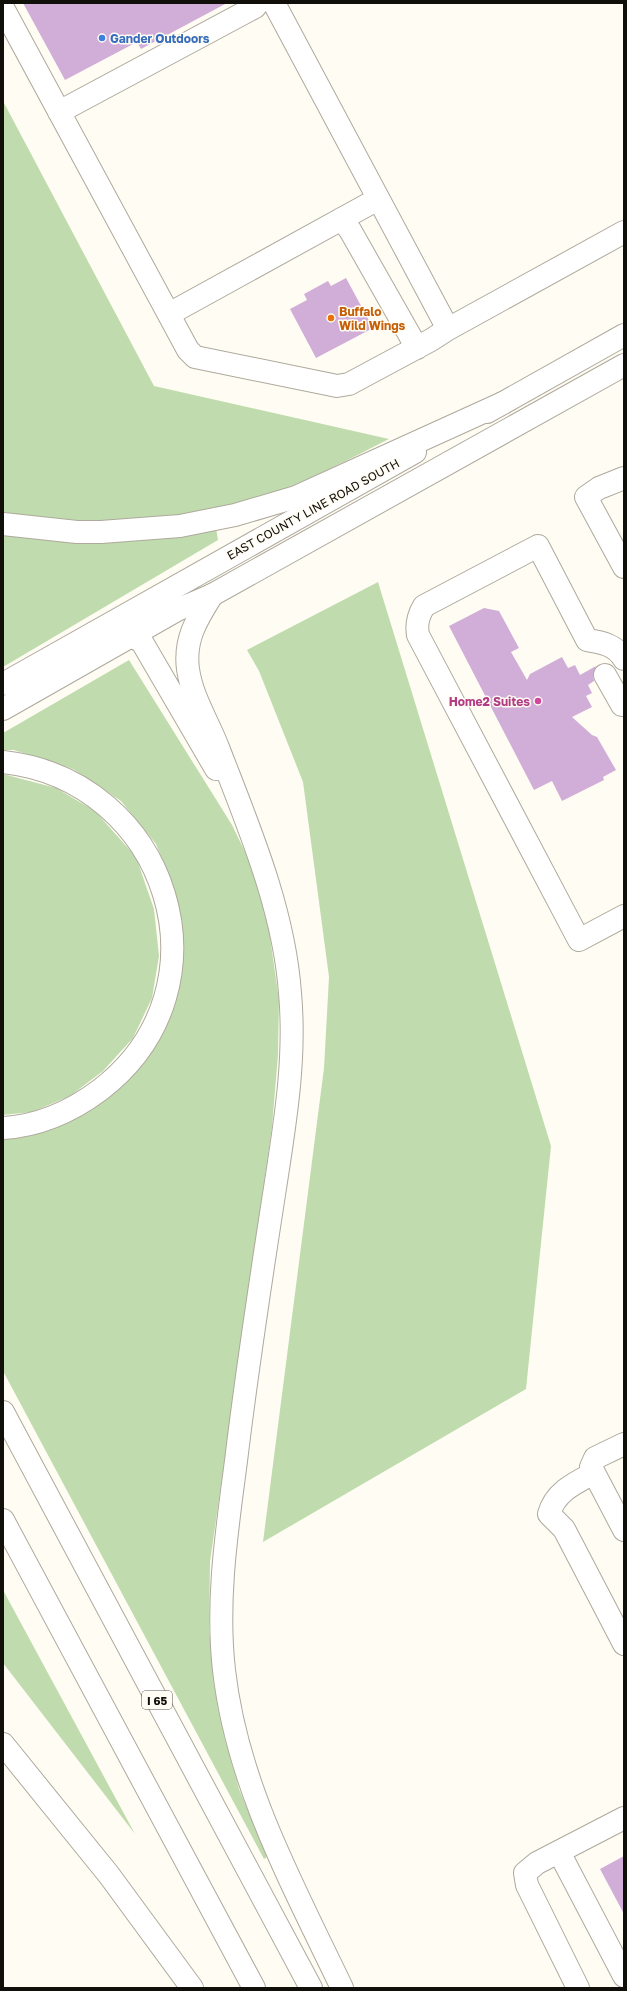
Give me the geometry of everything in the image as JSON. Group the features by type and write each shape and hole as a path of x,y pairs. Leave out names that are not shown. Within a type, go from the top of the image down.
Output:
{"main road":[{"path":"59,112 255,7 258,3"},
{"path":"274,3 448,329"},
{"path":"3,8 188,350 194,357 337,386 349,384 417,348 448,329 624,232"},
{"path":"169,314 378,199"},
{"path":"342,219 350,230 417,348"},
{"name":"EAST COUNTY LINE ROAD SOUTH","path":"3,684 624,335"},
{"name":"EAST COUNTY LINE ROAD SOUTH","path":"3,709 177,610 212,595 624,365"},
{"path":"3,524 77,532 101,532 180,526 235,515 308,492 503,403"},
{"path":"624,478 599,488 586,497 624,567"},
{"path":"622,922 579,940 418,635 417,625 419,615 424,606 538,546 602,670 623,704"},
{"path":"212,595 192,629 188,640 188,668 195,696 214,736 272,894 281,934 290,992 292,1040 289,1100 250,1349 225,1543 221,1603 224,1670 235,1735 258,1807 342,1988"},
{"path":"94,633 109,632 132,636 142,642 203,748 242,811"},
{"path":"587,640 606,643 622,655 624,659"},
{"path":"3,762 20,763 58,775 95,795 125,823 138,838 155,868 166,900 171,921 172,940 169,981 156,1021 146,1039 121,1070 108,1083 77,1106 46,1119 3,1128"},
{"name":"I 65","path":"3,1412 311,1988"},
{"path":"624,1444 595,1458 591,1467 624,1530"},
{"path":"594,1473 567,1487 552,1502 549,1514 564,1529 624,1644"},
{"path":"3,1520 254,1988"},
{"path":"3,1744 120,1890 192,1988"},
{"path":"578,1988 527,1885 525,1874 537,1863 624,1818"},
{"path":"559,1852 624,1976"}],"green space":[{"path":"3,101 154,386 389,439 319,474 291,486 249,501 221,508 164,517 105,521 48,518 3,512"},
{"path":"216,528 218,540 3,667 3,533 59,541 148,540"},
{"path":"378,582 551,1146 526,1389 263,1542 324,1068 329,977 303,782 259,671 247,650"},
{"path":"129,660 232,825 251,864 268,923 279,1000 278,1055 272,1127 210,1562 209,1631 217,1693 239,1789 267,1857 264,1859 3,1371 3,1137 46,1129 77,1118 117,1089 147,1056 172,1014 184,949 175,890 156,844 121,801 73,769 14,750 3,750 3,733"},
{"path":"3,774 56,788 95,811 136,857 154,909 159,956 152,998 133,1038 103,1071 70,1096 32,1112 3,1115"},
{"path":"3,1590 135,1834 3,1663"}],"building":[{"name":"Gander Outdoors","path":"23,3 227,3 141,49 137,42 65,80"},
{"name":"Buffalo Wild Wings","path":"346,278 373,328 316,358 290,309 307,300 304,294 328,281 331,286"},
{"name":"Home2 Suites","path":"484,608 499,611 519,648 511,652 527,680 530,674 562,657 568,668 575,665 580,675 596,666 593,675 594,681 588,685 592,693 586,696 592,707 572,717 592,735 597,737 616,770 603,777 604,780 562,801 552,781 534,790 449,626"},
{"path":"624,1856 624,1914 600,1869"}],"place":[{"name":"Gander Outdoors","path":"102,38"},
{"name":"Buffalo Wild Wings","path":"331,318"},
{"name":"Home2 Suites","path":"538,701"}]}
